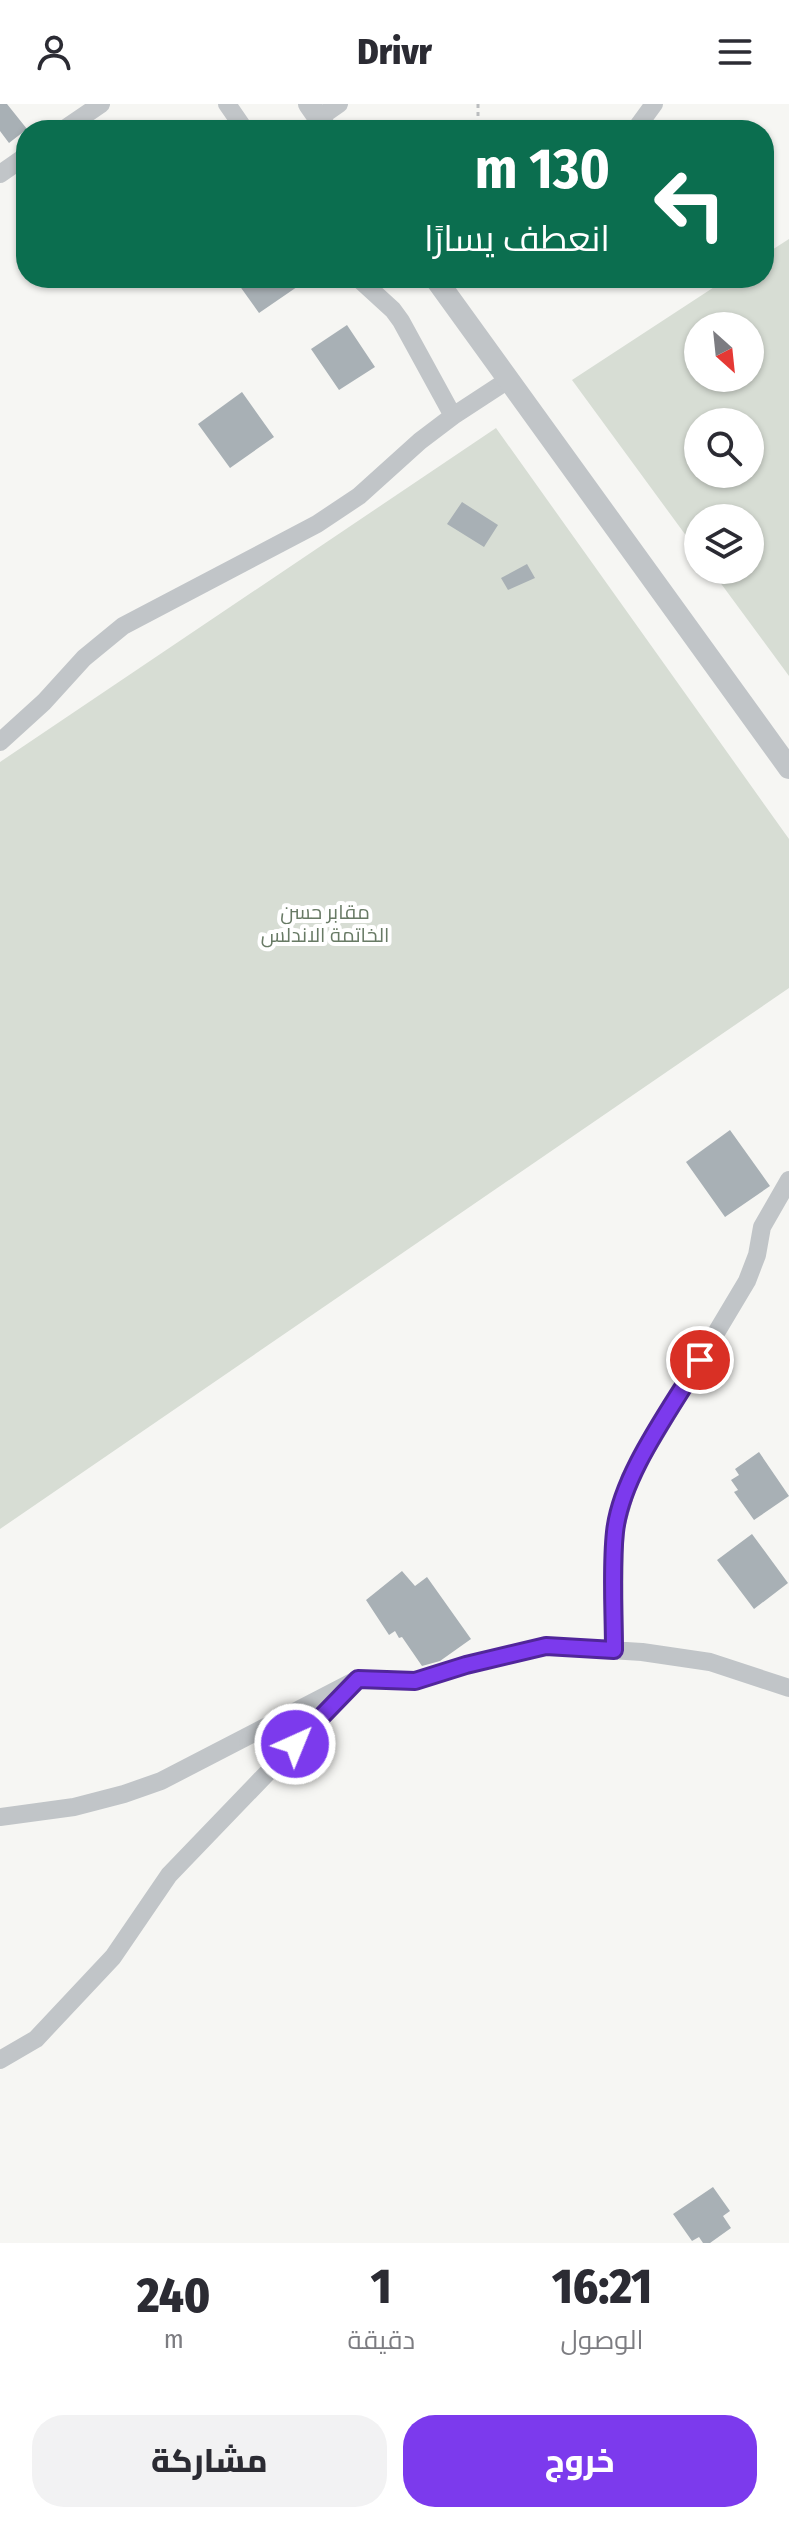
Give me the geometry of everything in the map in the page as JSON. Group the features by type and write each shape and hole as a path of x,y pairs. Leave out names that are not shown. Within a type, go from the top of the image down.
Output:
{"street":[{"path":"78,120 101,104"},
{"path":"318,117 339,104"},
{"path":"369,288 401,321 453,416"},
{"path":"442,288 789,768"},
{"path":"0,742 44,702 84,658 123,626 317,524 359,496 453,416 508,380"},
{"path":"614,1650 615,1530 630,1477 747,1281 757,1255 762,1227 789,1180"},
{"path":"0,1817 74,1807 161,1781 358,1679 415,1681 546,1646 614,1650 710,1662 789,1688"},
{"path":"0,2060 36,2039 113,1957 169,1875 358,1679"}],"green space":[{"path":"789,239 789,676 721,584 764,584 764,504 684,504 684,533 572,380 713,288 774,288 774,249"},
{"name":"مقابر حسن الخاتمة الاندلس","path":"496,428 789,839 789,988 0,1529 0,762"}],"building":[{"path":"0,104 7,104 20,120 16,120 16,138 9,143 0,131"},
{"path":"241,288 295,288 259,313"},
{"path":"347,325 375,367 339,390 311,349"},
{"path":"242,392 274,437 230,468 198,424"},
{"path":"462,502 498,525 484,547 447,524"},
{"path":"527,564 535,578 508,590 501,578"},
{"path":"730,1130 770,1186 725,1217 686,1162"},
{"path":"759,1452 789,1496 754,1520 734,1492 738,1490 731,1480 739,1475 735,1469"},
{"path":"752,1534 788,1583 754,1609 717,1560"},
{"path":"402,1571 415,1586 427,1577 471,1639 440,1661 422,1666 402,1637 399,1638 395,1631 389,1635 366,1600"},
{"path":"713,2187 730,2211 723,2216 731,2228 710,2243 703,2243 699,2237 692,2241 673,2214"}],"route":[{"path":"295,1744 358,1679 415,1681 546,1646 614,1650 615,1530 620,1509 630,1477 700,1360"}]}
